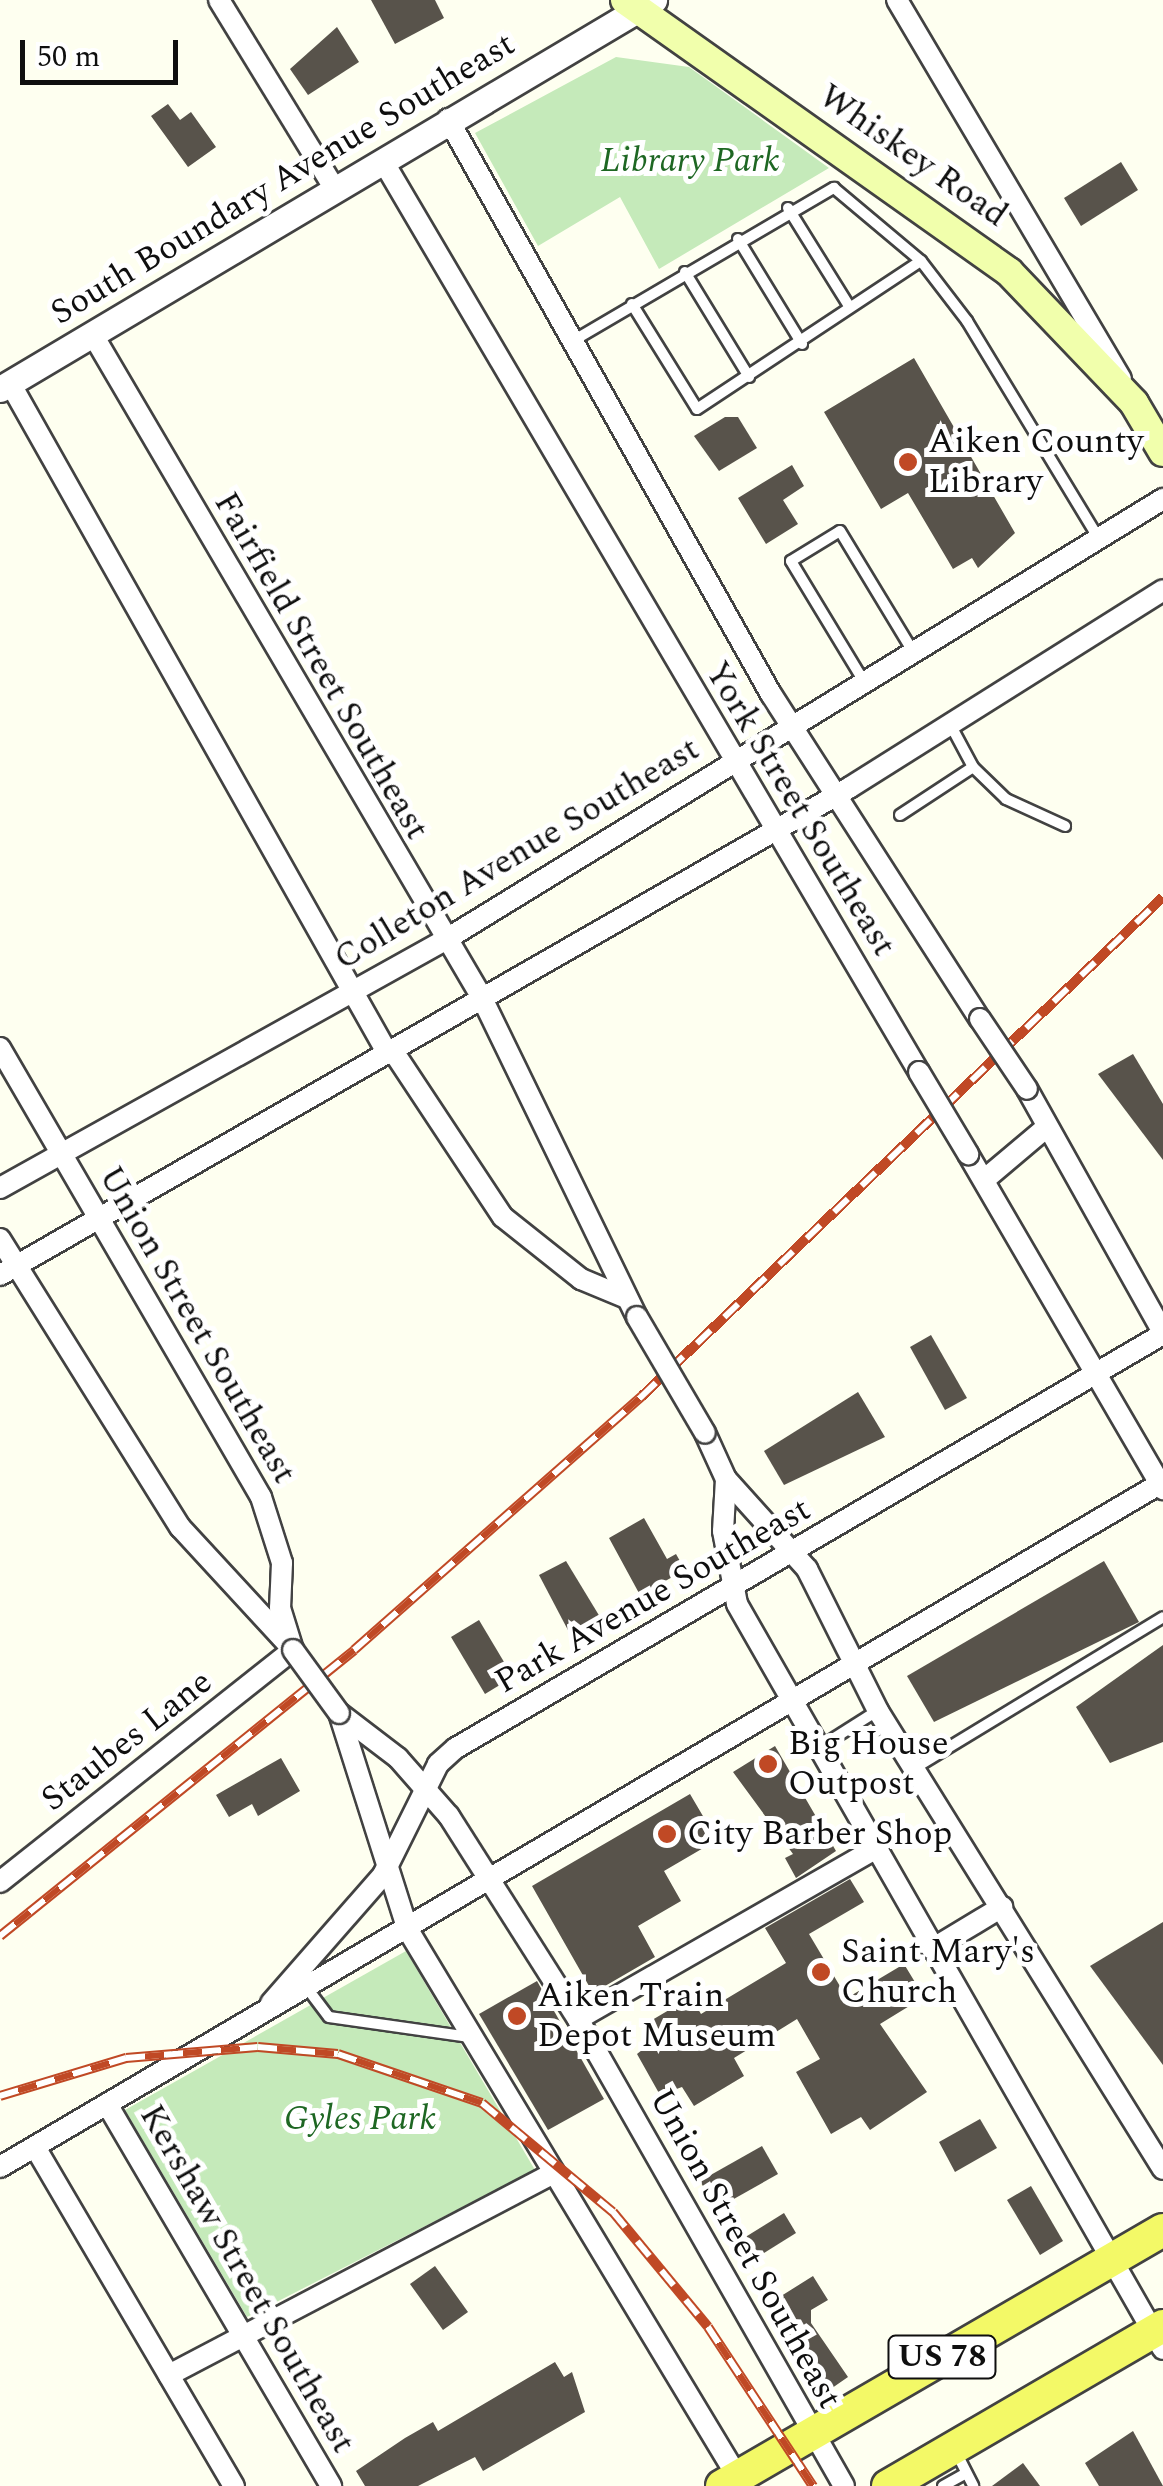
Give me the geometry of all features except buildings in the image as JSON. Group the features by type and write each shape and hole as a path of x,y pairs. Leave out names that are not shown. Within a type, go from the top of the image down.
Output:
{"main road":[{"name":"Whiskey Road","path":"637,4 924,205 1036,296 1134,403 1163,452"},
{"name":"US 78","path":"734,2483 811,2432 1163,2230"},
{"name":"US 78","path":"896,2484 960,2460 1160,2336"}],"street":[{"path":"219,0 336,191"},
{"path":"897,0 1134,403"},
{"name":"South Boundary Avenue Southeast","path":"5,386 336,191 637,4"},
{"name":"York Street Southeast","path":"448,118 790,724 1026,1088 1163,1333"},
{"name":"York Street Southeast","path":"383,162 1162,1485"},
{"name":"Fairfield Street Southeast","path":"92,335 444,940 481,996 574,1172 624,1297 705,1433 726,1479 791,1552 878,1710 1163,2169"},
{"path":"5,386 390,1052 503,1217 581,1279 624,1297"},
{"name":"Colleton Avenue Southeast","path":"0,1188 444,940 790,724 1163,499"},
{"path":"8,1271 835,796 1163,590"},
{"name":"Union Street Southeast","path":"0,1048 261,1498 282,1563 280,1608 293,1650"},
{"path":"984,1180 1047,1126"},
{"name":"Union Street Southeast","path":"0,1238 8,1271 180,1527 293,1650 339,1712 426,1786 578,2019 844,2486"},
{"name":"Park Avenue Southeast","path":"266,2008 384,1875 426,1786 456,1748 1163,1333"},
{"name":"Fairfield Street Southeast","path":"726,1479 734,1588 787,1698 1160,2336"},
{"name":"Park Avenue Southeast","path":"0,2167 266,2008 310,1992 787,1698 1162,1485"},
{"name":"Staubes Lane","path":"0,1882 293,1650"},
{"name":"Union Street Southeast","path":"339,1712 384,1875 408,1930 734,2483"},
{"path":"578,2019 873,1850"},
{"path":"932,1949 1002,1907"},
{"name":"Kershaw Street Southeast","path":"106,2104 330,2486"},
{"path":"34,2147 234,2486"},
{"path":"169,2376 241,2330 554,2173"}],"lane":[{"path":"572,342 788,208 834,188 921,261 1098,536"},
{"path":"632,304 697,410 853,313 788,208"},
{"path":"738,240 802,344"},
{"path":"848,306 921,261"},
{"path":"685,272 750,376"},
{"path":"863,680 791,561 840,531 912,650"},
{"path":"949,723 973,768 1006,799 1064,826"},
{"path":"900,815 973,768"},
{"path":"915,1768 1163,1617"},
{"path":"815,1750 878,1710"},
{"path":"310,1992 329,2017 470,2037"},
{"path":"943,2486 960,2460"},
{"path":"960,2460 973,2486"}],"green space":[{"name":"Library Park","path":"616,57 689,67 829,168 659,269 620,197 538,246 475,133"},
{"name":"Gyles Park","path":"406,1951 535,2170 247,2317 125,2110"}],"railway":[{"path":"0,1936 354,1650 642,1396 1163,897"},
{"path":"0,2096 126,2058 258,2047 338,2054 482,2103 613,2212 708,2327 813,2486"}],"place":[{"name":"Aiken County Library","path":"908,462"},
{"name":"Big House Outpost","path":"768,1764"},
{"name":"City Barber Shop","path":"667,1834"},
{"name":"Saint Mary's Church","path":"821,1972"},
{"name":"Aiken Train Depot Museum","path":"517,2016"}]}
